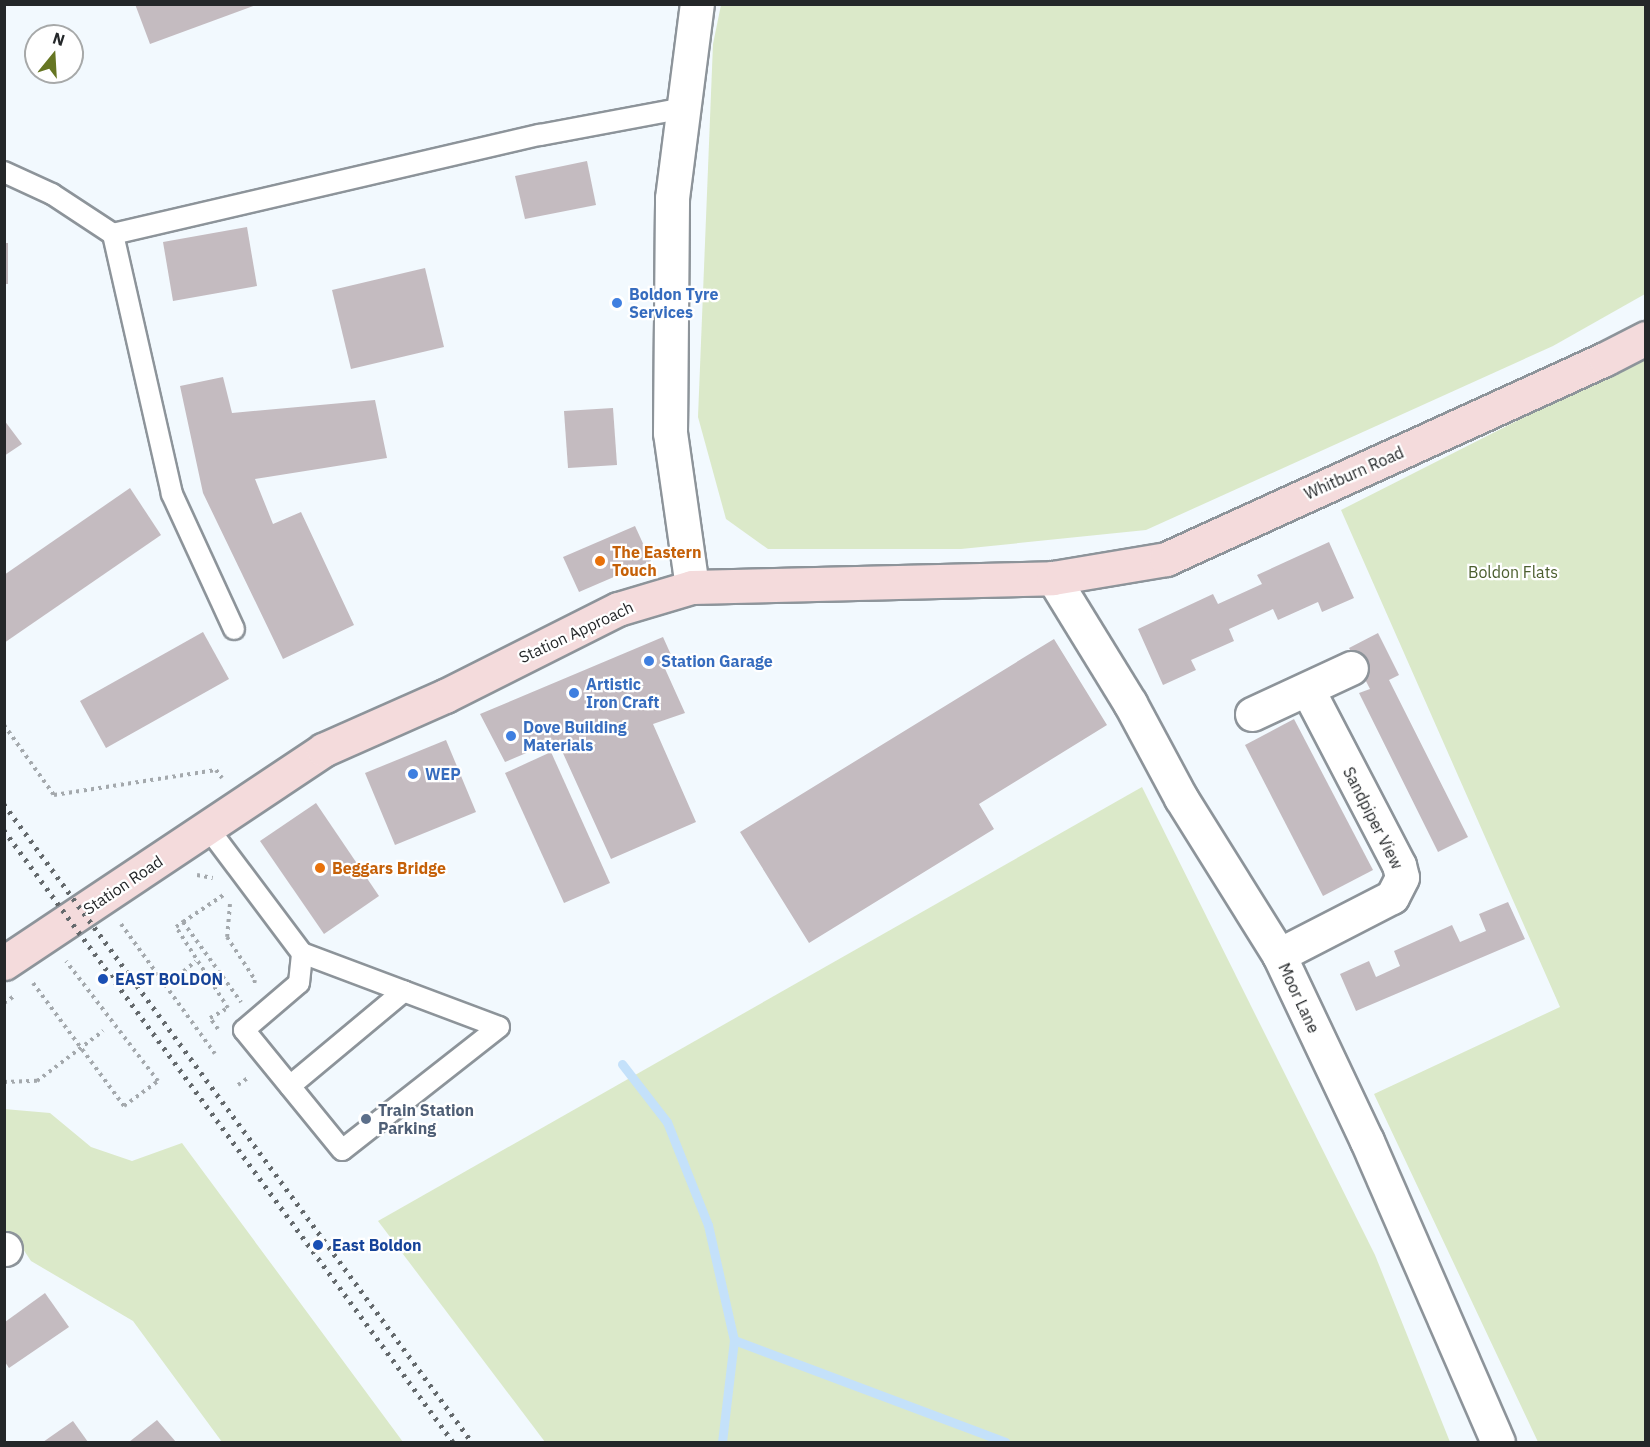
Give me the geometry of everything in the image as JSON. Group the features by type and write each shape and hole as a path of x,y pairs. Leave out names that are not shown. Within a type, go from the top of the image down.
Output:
{"main road":[{"name":"Whitburn Road","path":"1053,578 1166,560 1605,359 1646,338"},
{"name":"Station Approach","path":"242,806 323,750 445,696 618,609 692,587 1053,578"},
{"name":"Station Road","path":"4,963 242,806"}],"street":[{"path":"692,587 670,433 672,198 697,4"},
{"name":"Moor Lane","path":"1053,578 1130,703 1181,798 1279,955 1367,1141 1498,1443"},
{"path":"1252,714 1308,690 1351,668"},
{"name":"Sandpiper View","path":"1279,955 1392,897 1402,877 1399,866 1308,690"}],"lane":[{"path":"113,234 540,135 684,108"},
{"path":"4,172 52,194 113,234 172,494 234,629"},
{"path":"208,828 302,953 499,1027 342,1150 244,1030 299,983 302,953"},
{"path":"290,1086 404,991"}],"path":[{"path":"4,725 54,795 216,770 242,806"},
{"path":"188,880 198,875 212,877 225,894 232,908 227,937 255,980 251,997 243,1005 228,1008 210,1018"},
{"path":"225,894 176,927 228,1008"},
{"path":"129,915 119,921 215,1054"},
{"path":"183,922 243,1005"},
{"path":"56,964 71,953"},
{"path":"32,982 124,1106 158,1081 64,958"},
{"path":"178,976 196,961"},
{"path":"4,1003 40,976"},
{"path":"4,1082 37,1082 103,1030"}],"green space":[{"path":"721,5 1645,5 1645,294 1553,346 1146,530 961,549 768,549 726,519 698,417 713,44"},
{"name":"Boldon Flats","path":"1645,356 1645,1442 1538,1442 1374,1094 1560,1007 1341,510"},
{"path":"1142,787 1375,1255 1450,1442 545,1442 378,1221"},
{"path":"4,1109 50,1113 91,1147 132,1161 182,1143 403,1442 222,1442 133,1321 31,1261 13,1234 5,1239"}],"building":[{"path":"135,4 256,4 256,5 150,44"},
{"path":"587,161 596,205 525,219 515,176"},
{"path":"247,227 257,286 173,301 163,242"},
{"path":"4,243 8,243 8,284 4,284"},
{"path":"425,268 444,347 351,369 332,290"},
{"path":"223,377 232,413 375,400 387,458 255,479 273,524 301,512 354,625 283,659 203,493 180,386"},
{"path":"613,408 617,465 568,468 564,411"},
{"path":"4,420 22,444 4,456"},
{"path":"130,488 161,535 4,643 4,575"},
{"path":"635,526 651,561 579,592 563,557"},
{"path":"1329,542 1354,598 1322,612 1318,602 1278,620 1273,609 1229,629 1234,641 1191,660 1196,670 1163,685 1138,629 1213,594 1218,604 1262,584 1257,575"},
{"path":"203,632 229,679 106,748 80,701"},
{"path":"1378,633 1399,675 1389,680 1468,837 1438,852 1359,693 1370,689 1349,648"},
{"path":"663,637 672,657 662,662 685,713 653,724 696,822 611,859 557,740 505,762 480,714"},
{"path":"1054,639 1107,725 979,804 994,829 809,943 740,832"},
{"path":"1294,719 1373,870 1323,896 1245,745"},
{"path":"446,740 476,812 395,845 365,773"},
{"path":"551,752 610,883 564,903 505,773"},
{"name":"Beggars Bridge","path":"316,803 379,896 324,934 260,841"},
{"path":"1508,902 1525,939 1356,1011 1340,974 1369,961 1376,977 1400,966 1394,951 1452,925 1460,942 1486,931 1479,914"},
{"path":"45,1293 69,1327 9,1368 5,1362 5,1322"},
{"path":"157,1420 176,1442 129,1442"},
{"path":"73,1421 88,1442 43,1442"}],"waterway":[{"path":"622,1064 667,1122 708,1225 734,1340 722,1442"},
{"path":"734,1340 1005,1442"}],"railway":[{"path":"4,804 472,1442"},
{"path":"4,830 453,1442"}],"place":[{"name":"Boldon Tyre Services","path":"617,303"},
{"name":"The Eastern Touch","path":"600,561"},
{"name":"Station Garage","path":"649,661"},
{"name":"Artistic Iron Craft","path":"574,693"},
{"name":"Dove Building Materials","path":"511,736"},
{"name":"WEP","path":"413,774"},
{"name":"Beggars Bridge","path":"320,868"},
{"name":"EAST BOLDON","path":"103,979"},
{"name":"Train Station Parking","path":"366,1119"},
{"name":"East Boldon","path":"318,1245"}]}
